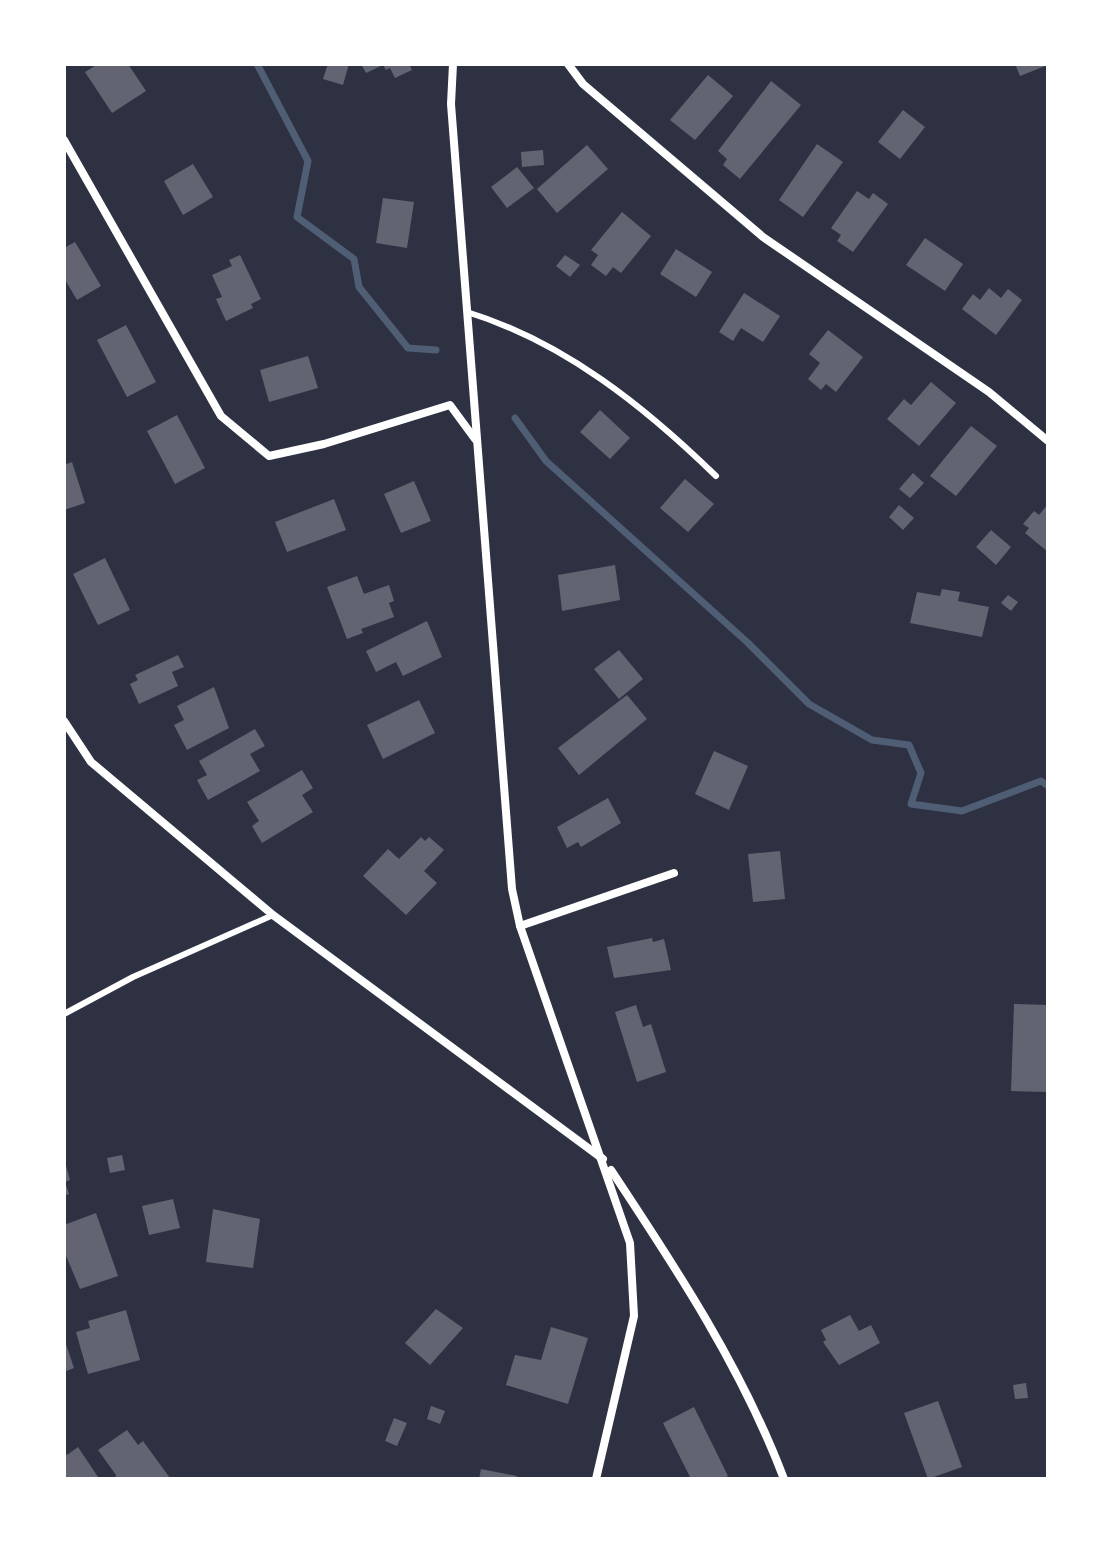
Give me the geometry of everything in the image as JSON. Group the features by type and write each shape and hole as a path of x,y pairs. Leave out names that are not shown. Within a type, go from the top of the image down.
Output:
{"street":[{"path":"453,64 451,104 512,889 520,926 630,1243 635,1295 617,1404 596,1479"},
{"path":"568,64 583,84 763,237 989,392 1048,441"},
{"path":"64,140 221,416 269,456 324,444 450,405 477,441"},
{"path":"64,721 91,762 273,915 603,1159 684,1280 743,1388 784,1479"},
{"path":"520,926 674,873"}],"lane":[{"path":"467,312 536,337 577,362 677,439 716,476"},
{"path":"64,1014 133,977 273,915"}],"building":[{"path":"98,64 128,64 146,91 112,113 85,72"},
{"path":"328,64 349,64 343,85 323,79"},
{"path":"361,64 409,64 412,70 395,78 390,68 386,70 383,65 366,73"},
{"path":"1015,64 1048,64 1048,65 1020,76"},
{"path":"708,75 733,96 695,140 670,120"},
{"path":"771,81 801,105 740,179 723,165 727,159 718,151"},
{"path":"903,110 925,127 900,159 878,142"},
{"path":"817,144 843,162 803,217 779,200"},
{"path":"587,145 608,169 557,213 537,189"},
{"path":"543,150 544,165 522,167 521,152"},
{"path":"193,164 213,197 183,215 164,181"},
{"path":"517,167 534,188 507,208 491,187"},
{"path":"857,191 869,199 873,193 888,204 853,252 837,241 841,235 831,228"},
{"path":"383,198 414,202 407,248 376,243"},
{"path":"622,212 651,236 621,273 613,267 606,276 591,265 598,255 591,250"},
{"path":"925,238 963,264 945,291 906,265"},
{"path":"75,242 101,286 77,300 64,278 64,248"},
{"path":"676,249 712,272 696,297 660,274"},
{"path":"240,255 261,299 251,304 253,308 226,321 216,299 222,297 212,275 232,266 229,260"},
{"path":"565,255 580,265 570,277 556,266"},
{"path":"989,288 1001,298 1008,289 1022,300 996,335 962,309 973,294 980,300"},
{"path":"744,293 780,316 763,342 741,328 733,341 719,332"},
{"path":"126,325 156,382 127,397 97,340"},
{"path":"828,330 863,357 836,392 826,384 821,390 808,379 820,363 809,354"},
{"path":"308,356 318,388 269,402 260,370"},
{"path":"931,382 956,403 919,446 887,419 904,399 911,405"},
{"path":"600,410 630,438 610,459 580,432"},
{"path":"177,415 205,468 175,484 147,431"},
{"path":"971,426 997,446 956,496 930,476"},
{"path":"72,462 85,503 64,510 64,465"},
{"path":"913,473 924,483 910,498 899,489"},
{"path":"685,479 714,504 688,532 660,508"},
{"path":"414,481 431,521 401,533 384,494"},
{"path":"334,499 346,530 287,552 275,522"},
{"path":"1048,504 1048,552 1025,533 1029,528 1023,524 1034,511 1039,515"},
{"path":"899,505 914,518 903,530 889,517"},
{"path":"991,530 1011,547 996,565 976,547"},
{"path":"105,558 130,610 98,625 73,574"},
{"path":"615,565 620,600 562,611 558,575"},
{"path":"357,576 364,594 389,585 394,601 389,603 394,617 361,629 363,633 347,639 327,587"},
{"path":"942,589 960,592 958,601 989,607 982,637 910,623 917,592 940,596"},
{"path":"1008,595 1018,602 1011,611 1001,603"},
{"path":"427,621 442,657 403,676 396,662 376,672 366,651"},
{"path":"619,650 643,679 619,699 594,669"},
{"path":"178,655 184,667 172,672 178,686 139,704 130,684 138,680 135,675"},
{"path":"214,687 229,728 187,750 174,725 184,720 177,706"},
{"path":"627,695 647,719 579,775 558,748"},
{"path":"419,700 435,733 383,759 367,725"},
{"path":"255,729 265,746 250,754 260,771 208,800 197,780 207,775 199,761"},
{"path":"714,751 748,766 729,810 695,794"},
{"path":"302,770 313,788 302,795 313,812 262,843 252,826 259,821 247,802"},
{"path":"608,798 621,823 581,847 578,842 567,848 557,827"},
{"path":"421,837 425,841 429,837 444,850 424,871 437,883 406,915 363,876 388,849 399,859"},
{"path":"780,851 785,899 753,902 748,854"},
{"path":"652,938 653,942 664,939 671,970 614,978 607,947"},
{"path":"1014,1004 1048,1005 1048,1092 1011,1091"},
{"path":"636,1005 643,1027 651,1024 666,1072 637,1082 615,1012"},
{"path":"122,1155 125,1170 110,1173 107,1158"},
{"path":"65,1162 70,1180 65,1182 69,1194 64,1196"},
{"path":"173,1199 180,1228 149,1235 142,1206"},
{"path":"213,1209 260,1219 253,1268 206,1262"},
{"path":"96,1213 118,1276 80,1289 64,1251 64,1225"},
{"path":"436,1309 463,1328 430,1365 405,1343"},
{"path":"126,1310 140,1360 88,1374 76,1332 90,1328 88,1321"},
{"path":"850,1315 859,1331 871,1325 880,1343 839,1365 823,1342 826,1340 821,1330"},
{"path":"551,1327 588,1338 568,1404 506,1385 515,1355 541,1360"},
{"path":"64,1338 74,1368 64,1372"},
{"path":"1026,1383 1028,1398 1015,1399 1013,1385"},
{"path":"938,1401 962,1467 928,1479 904,1413"},
{"path":"431,1406 445,1411 440,1424 427,1419"},
{"path":"694,1407 728,1476 722,1479 691,1479 663,1423"},
{"path":"394,1418 407,1423 397,1446 385,1441"},
{"path":"127,1430 138,1445 143,1441 170,1478 115,1479 116,1475 98,1450"},
{"path":"78,1447 98,1477 95,1479 64,1479 64,1451 67,1455"},
{"path":"481,1469 517,1476 516,1479 479,1479"}],"waterway":[{"path":"257,64 308,161 297,217 354,259 359,287 408,348 436,350"},
{"path":"515,418 546,461 747,642 809,704 872,740 909,745 921,773 911,804 962,811 1041,781 1048,786"}]}
